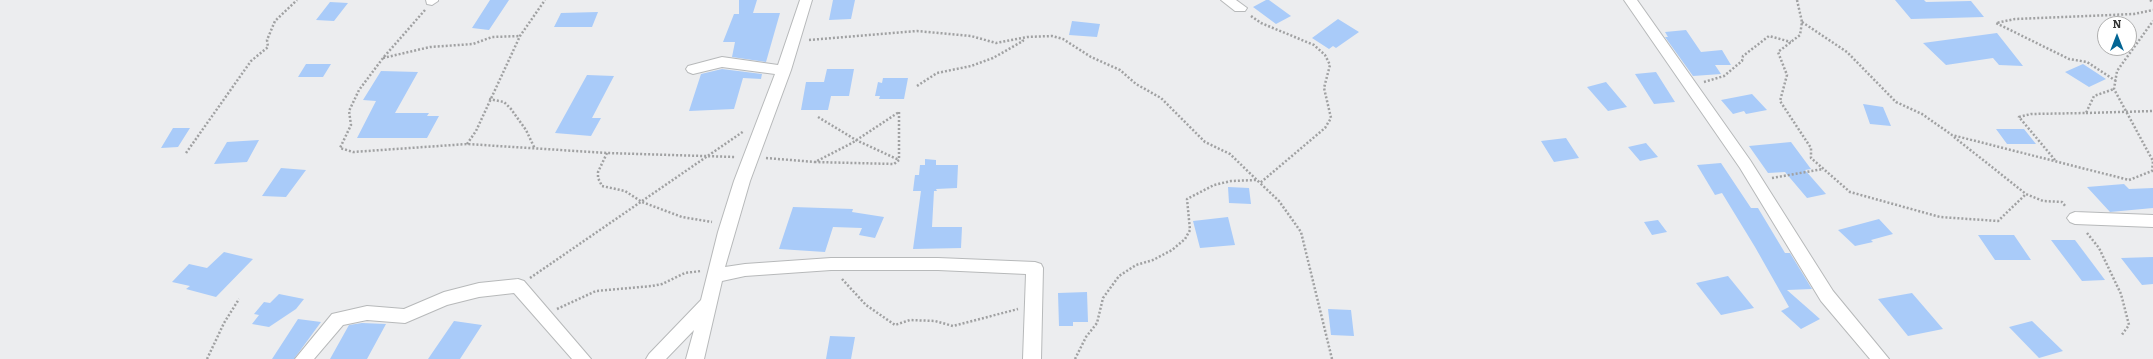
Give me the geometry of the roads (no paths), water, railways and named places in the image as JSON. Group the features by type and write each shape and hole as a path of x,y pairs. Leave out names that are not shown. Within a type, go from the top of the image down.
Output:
{"street":[{"path":"695,359 728,224 751,157 784,70 806,0"},
{"path":"1227,0 1240,8"},
{"path":"1630,0 1756,181 1827,296 1880,359"},
{"path":"693,69 722,62 784,70"},
{"path":"2075,218 2153,221"},
{"path":"715,273 831,264 938,264 1035,268 1033,283 1034,302 1032,359"},
{"path":"304,359 338,319 367,312 405,316 444,299 479,290 518,286 582,359"},
{"path":"655,359 708,305"}]}
